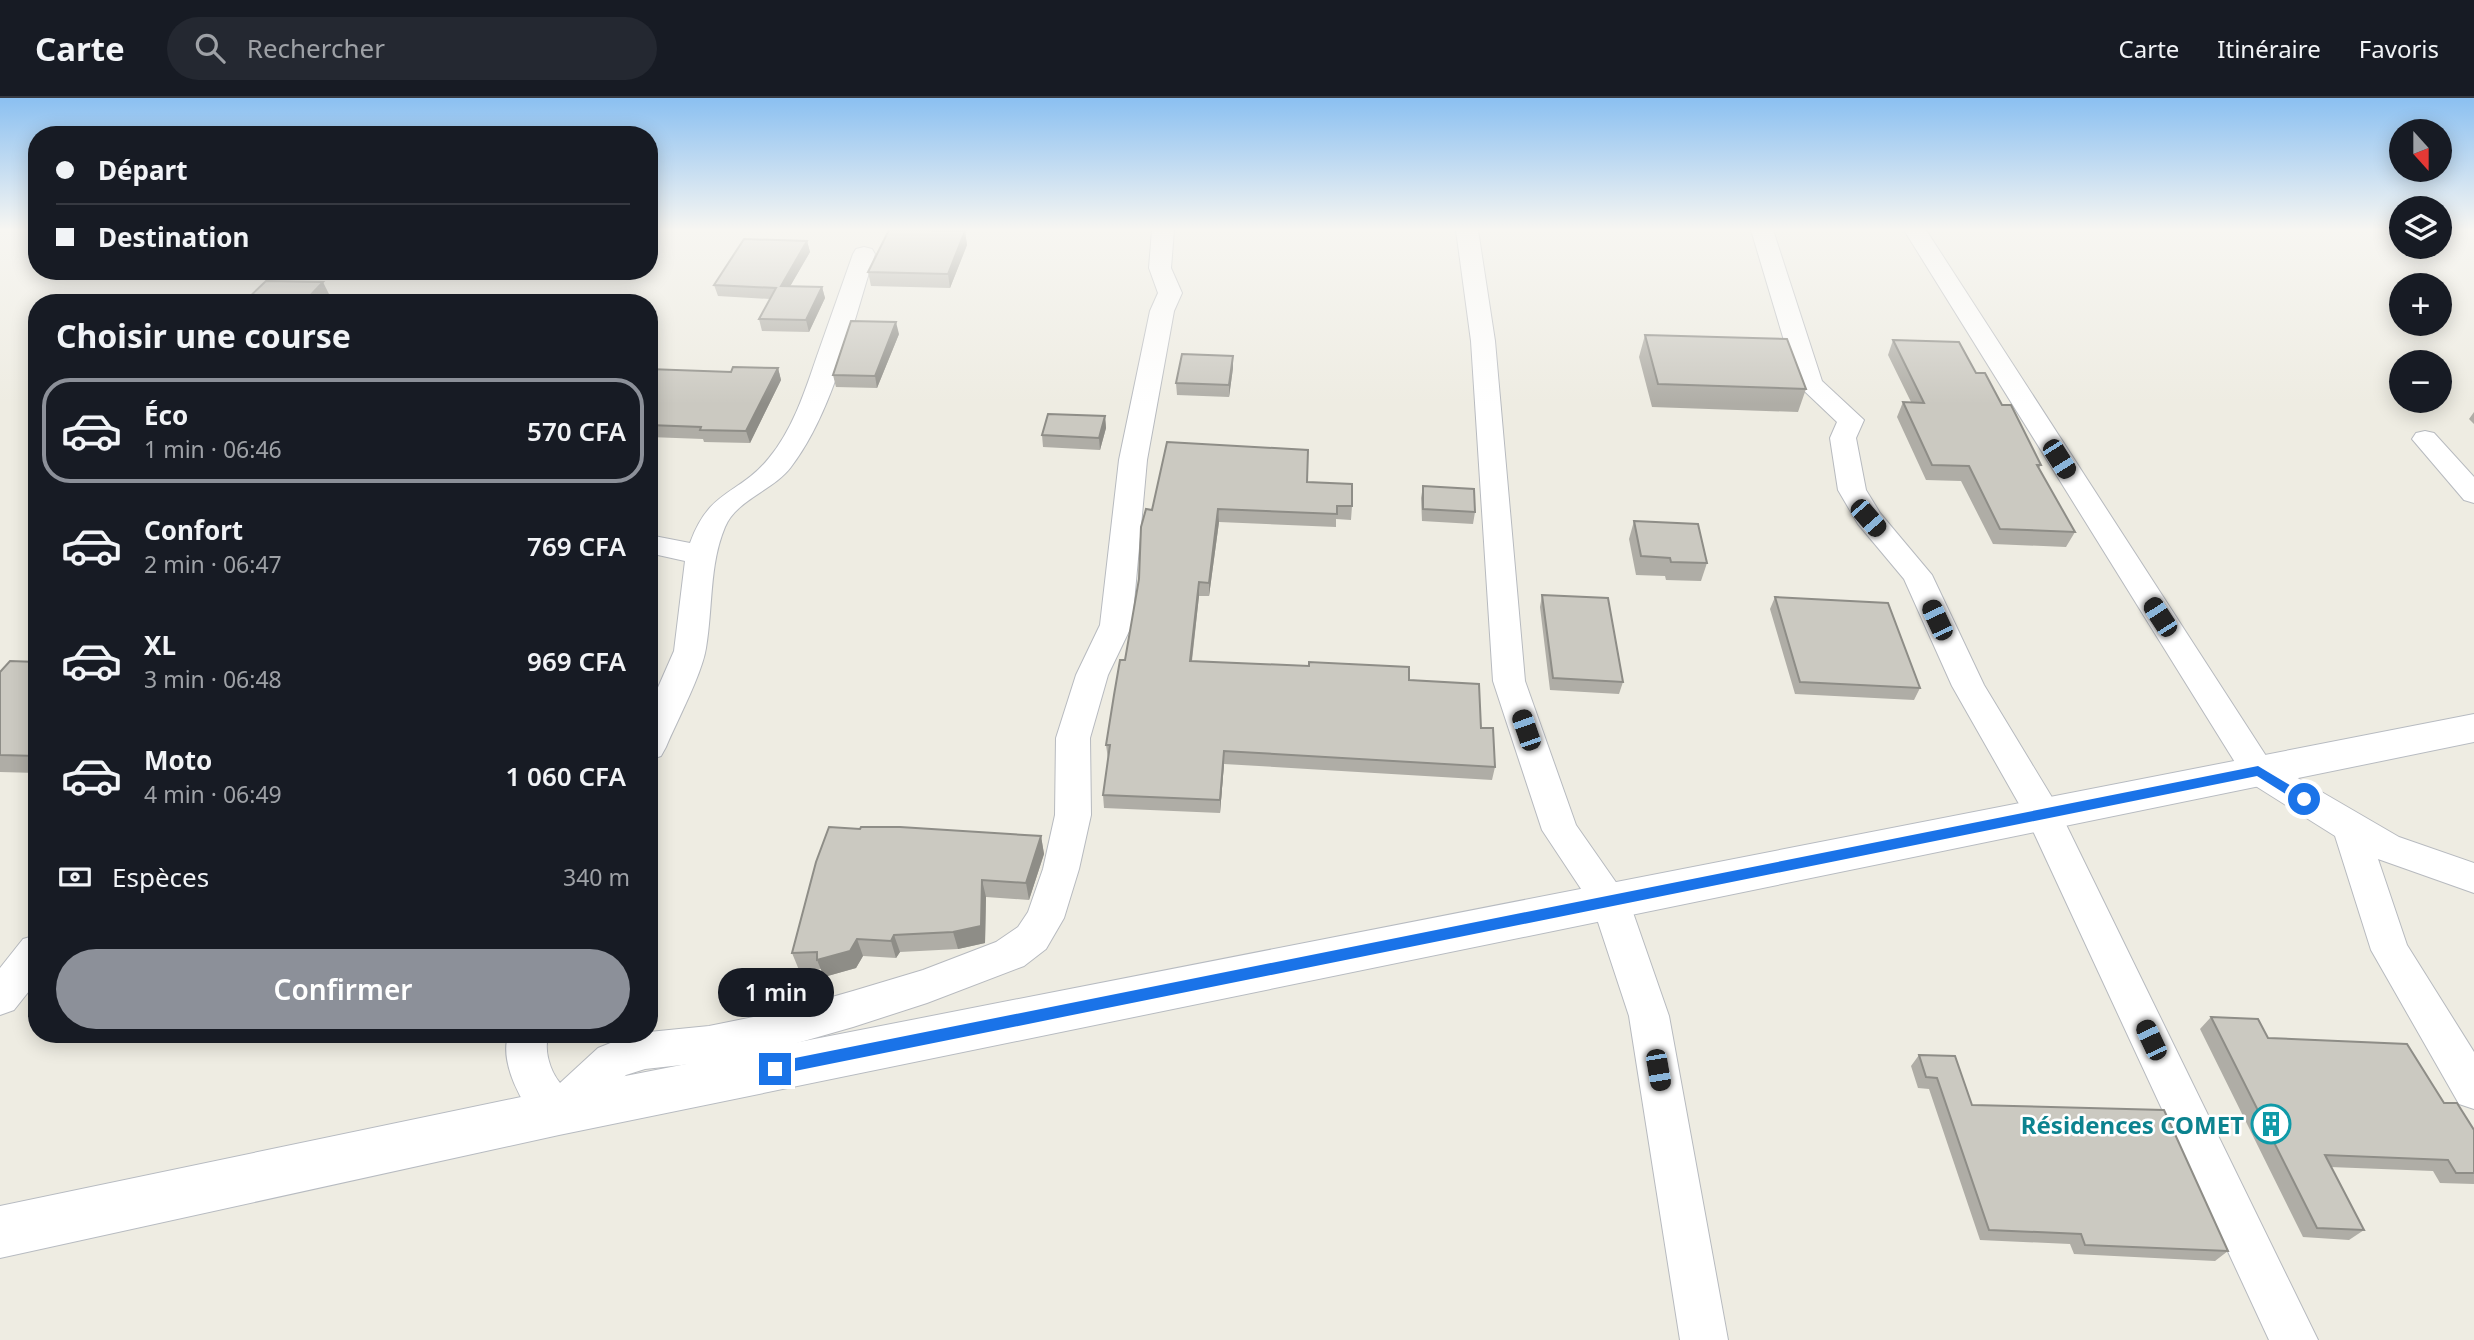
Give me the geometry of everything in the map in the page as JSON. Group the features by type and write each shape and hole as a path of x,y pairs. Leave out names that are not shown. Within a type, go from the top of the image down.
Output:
{"street":[{"path":"658,726 690,651 701,555 712,522 727,504 758,483 780,463 811,410 852,288"},
{"path":"559,1112 613,1061 645,1051 709,1044 806,1023 939,981 1010,954 1032,938 1045,918 1061,869 1073,815 1073,737 1092,675 1116,625 1133,460 1162,311 1170,293 1168,288"},
{"path":"1475,288 1483,341 1490,468 1509,681 1560,830 1610,901 1649,1016 1704,1340"},
{"path":"1780,288 1810,384 1850,420 1843,438 1853,490 1868,518 1917,575 1968,686 2043,814 2294,1340"},
{"path":"1952,288 2258,771 2386,847 2474,878"},
{"path":"2425,439 2474,494"},
{"path":"658,546 701,555"},
{"path":"0,1232 559,1112 2474,728"},
{"path":"2350,828 2390,950 2474,1090"},
{"path":"0,998 28,962"},
{"path":"525,1043 536,1086 559,1112"}],"building":[{"path":"259,288 317,288 312,294 252,294"},
{"path":"776,288 822,288 806,320 759,319"},
{"path":"851,321 896,322 875,376 833,375"},
{"path":"1645,335 1787,339 1806,389 1658,384"},
{"path":"1893,340 1959,342 1976,373 1985,373 2002,405 2011,405 2041,465 2037,465 2075,532 2000,529 1969,466 1932,465 1903,402 1924,403"},
{"path":"1182,354 1233,356 1229,385 1176,383"},
{"path":"733,367 778,368 746,431 658,425 658,369 731,372"},
{"path":"1048,414 1105,416 1099,438 1042,435"},
{"path":"1167,442 1308,450 1307,482 1352,484 1352,506 1337,506 1337,514 1218,509 1209,583 1199,582 1190,661 1309,666 1309,662 1409,667 1409,680 1479,684 1481,728 1493,728 1495,767 1224,751 1220,800 1103,795 1110,745 1106,745 1114,695 1120,660 1125,660 1139,579 1141,527 1146,509 1152,510"},
{"path":"1423,486 1474,489 1475,512 1423,509"},
{"path":"1634,521 1698,524 1707,563 1671,562 1670,558 1641,556"},
{"path":"1542,595 1608,598 1623,682 1553,678"},
{"path":"1775,597 1888,603 1920,688 1800,682"},
{"path":"10,661 28,662 28,756 0,755 0,672"},
{"path":"829,827 900,827 1041,836 1026,883 982,880 981,926 953,932 894,935 891,941 857,939 850,951 817,960 817,952 792,953 816,862"},
{"path":"2211,1017 2258,1019 2268,1038 2407,1044 2444,1103 2457,1103 2474,1130 2474,1173 2456,1173 2448,1160 2325,1155 2364,1230 2317,1228"},
{"path":"1919,1055 1955,1056 1972,1105 2164,1110 2228,1251 2085,1245 2081,1234 1989,1230 1937,1078 1926,1077"}],"place":[{"name":"Résidences COMET","path":"2271,1124"}],"route":[{"path":"775,1069 2258,771 2304,799"}]}
